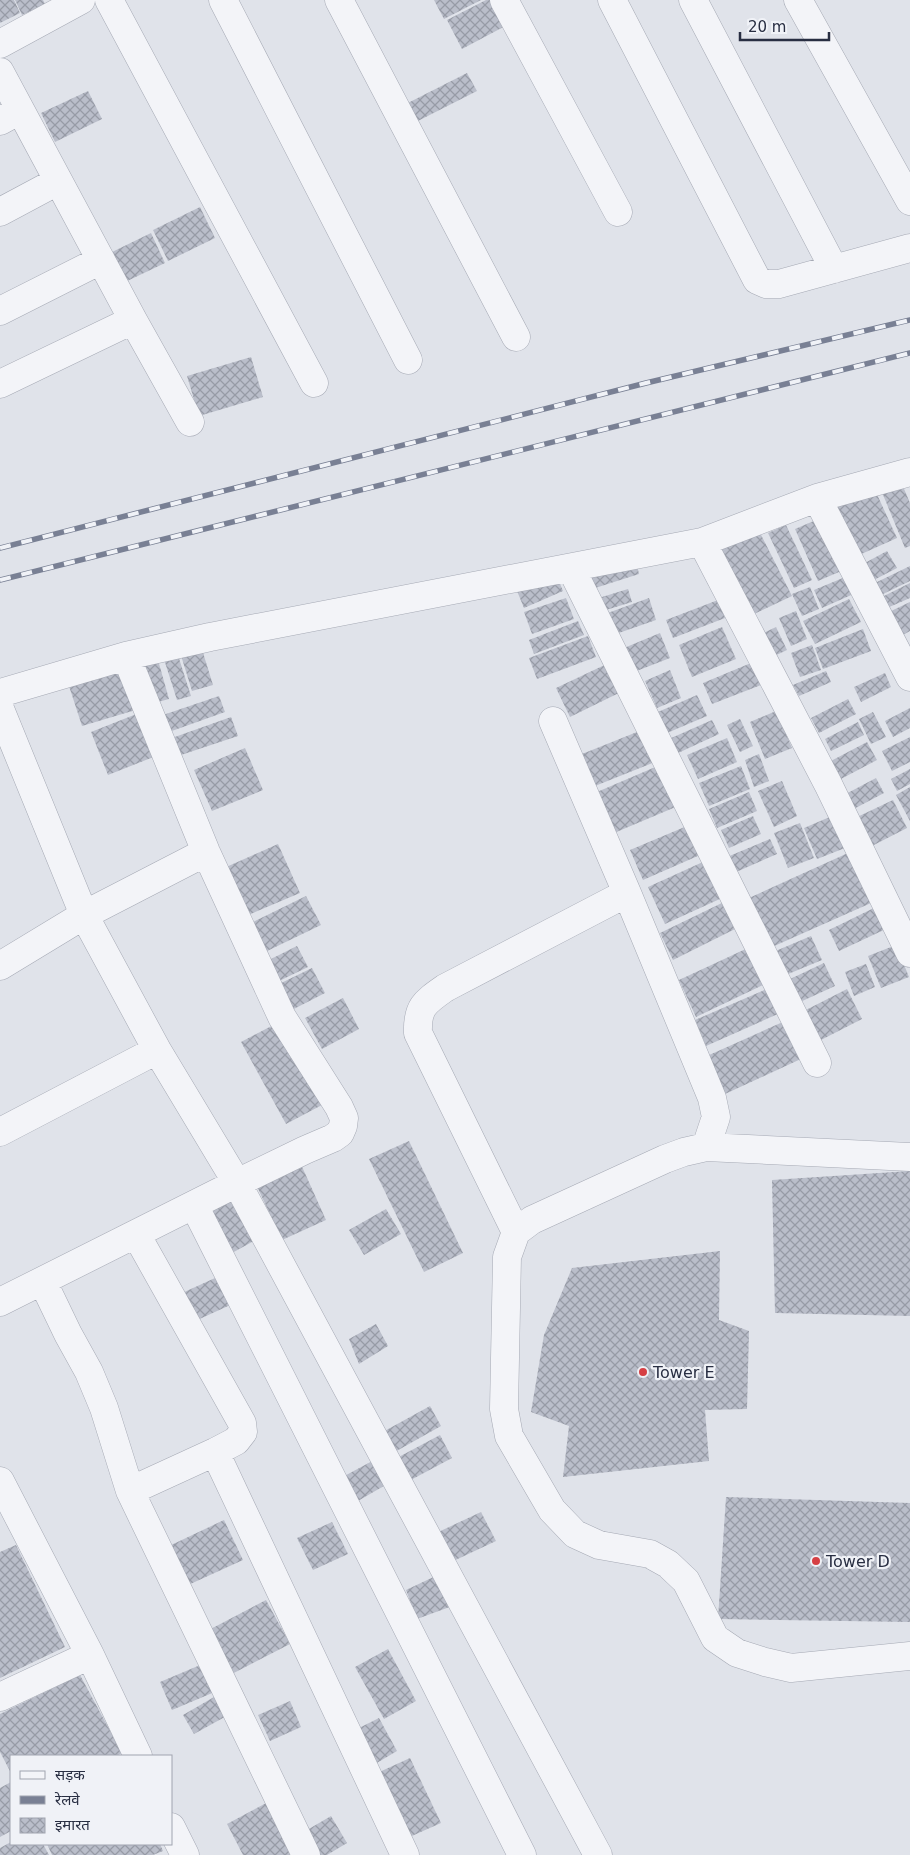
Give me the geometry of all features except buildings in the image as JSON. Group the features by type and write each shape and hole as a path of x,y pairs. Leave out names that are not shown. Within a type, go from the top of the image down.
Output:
{"street":[{"path":"0,44 81,0"},
{"path":"109,0 314,383"},
{"path":"223,0 408,360"},
{"path":"339,0 516,337"},
{"path":"504,0 618,212"},
{"path":"612,0 757,280 766,284 779,284 910,248"},
{"path":"693,0 834,269"},
{"path":"798,0 910,202"},
{"path":"0,72 10,116 58,181 190,422"},
{"path":"0,212 58,181"},
{"path":"0,311 101,260"},
{"path":"0,384 133,320"},
{"path":"0,692 126,656 210,637 702,542 817,498 910,472"},
{"path":"817,498 910,676"},
{"path":"702,542 828,784 910,953"},
{"path":"571,568 817,1063"},
{"path":"0,1302 305,1150 333,1138 343,1126 344,1118 339,1107 282,1017 206,852 126,656"},
{"path":"0,709 84,915 157,1050 237,1184 598,1855"},
{"path":"553,721 712,1098 716,1118 706,1148"},
{"path":"0,966 84,915 206,852"},
{"path":"516,1232 418,1033 417,1018 424,1004 445,988 627,893"},
{"path":"0,1132 157,1050"},
{"path":"910,1157 706,1148 684,1152 656,1163 552,1209 532,1220 516,1232 507,1257 504,1409 509,1436 552,1510 575,1534 583,1538 599,1545 650,1554 668,1564 686,1581 715,1638 737,1653 791,1668 910,1656"},
{"path":"194,1205 522,1855"},
{"path":"130,1491 215,1452 236,1441 243,1432 242,1423 136,1234"},
{"path":"43,1282 104,1408 130,1491 306,1855"},
{"path":"215,1452 406,1855"},
{"path":"0,1480 90,1655 138,1755"},
{"path":"0,1697 90,1655"},
{"path":"172,1828 185,1855"}],"railway":[{"path":"0,548 646,383 910,320"},
{"path":"0,580 910,353"}],"place":[{"name":"Tower E","path":"643,1372"},
{"name":"Tower D","path":"816,1561"}]}
